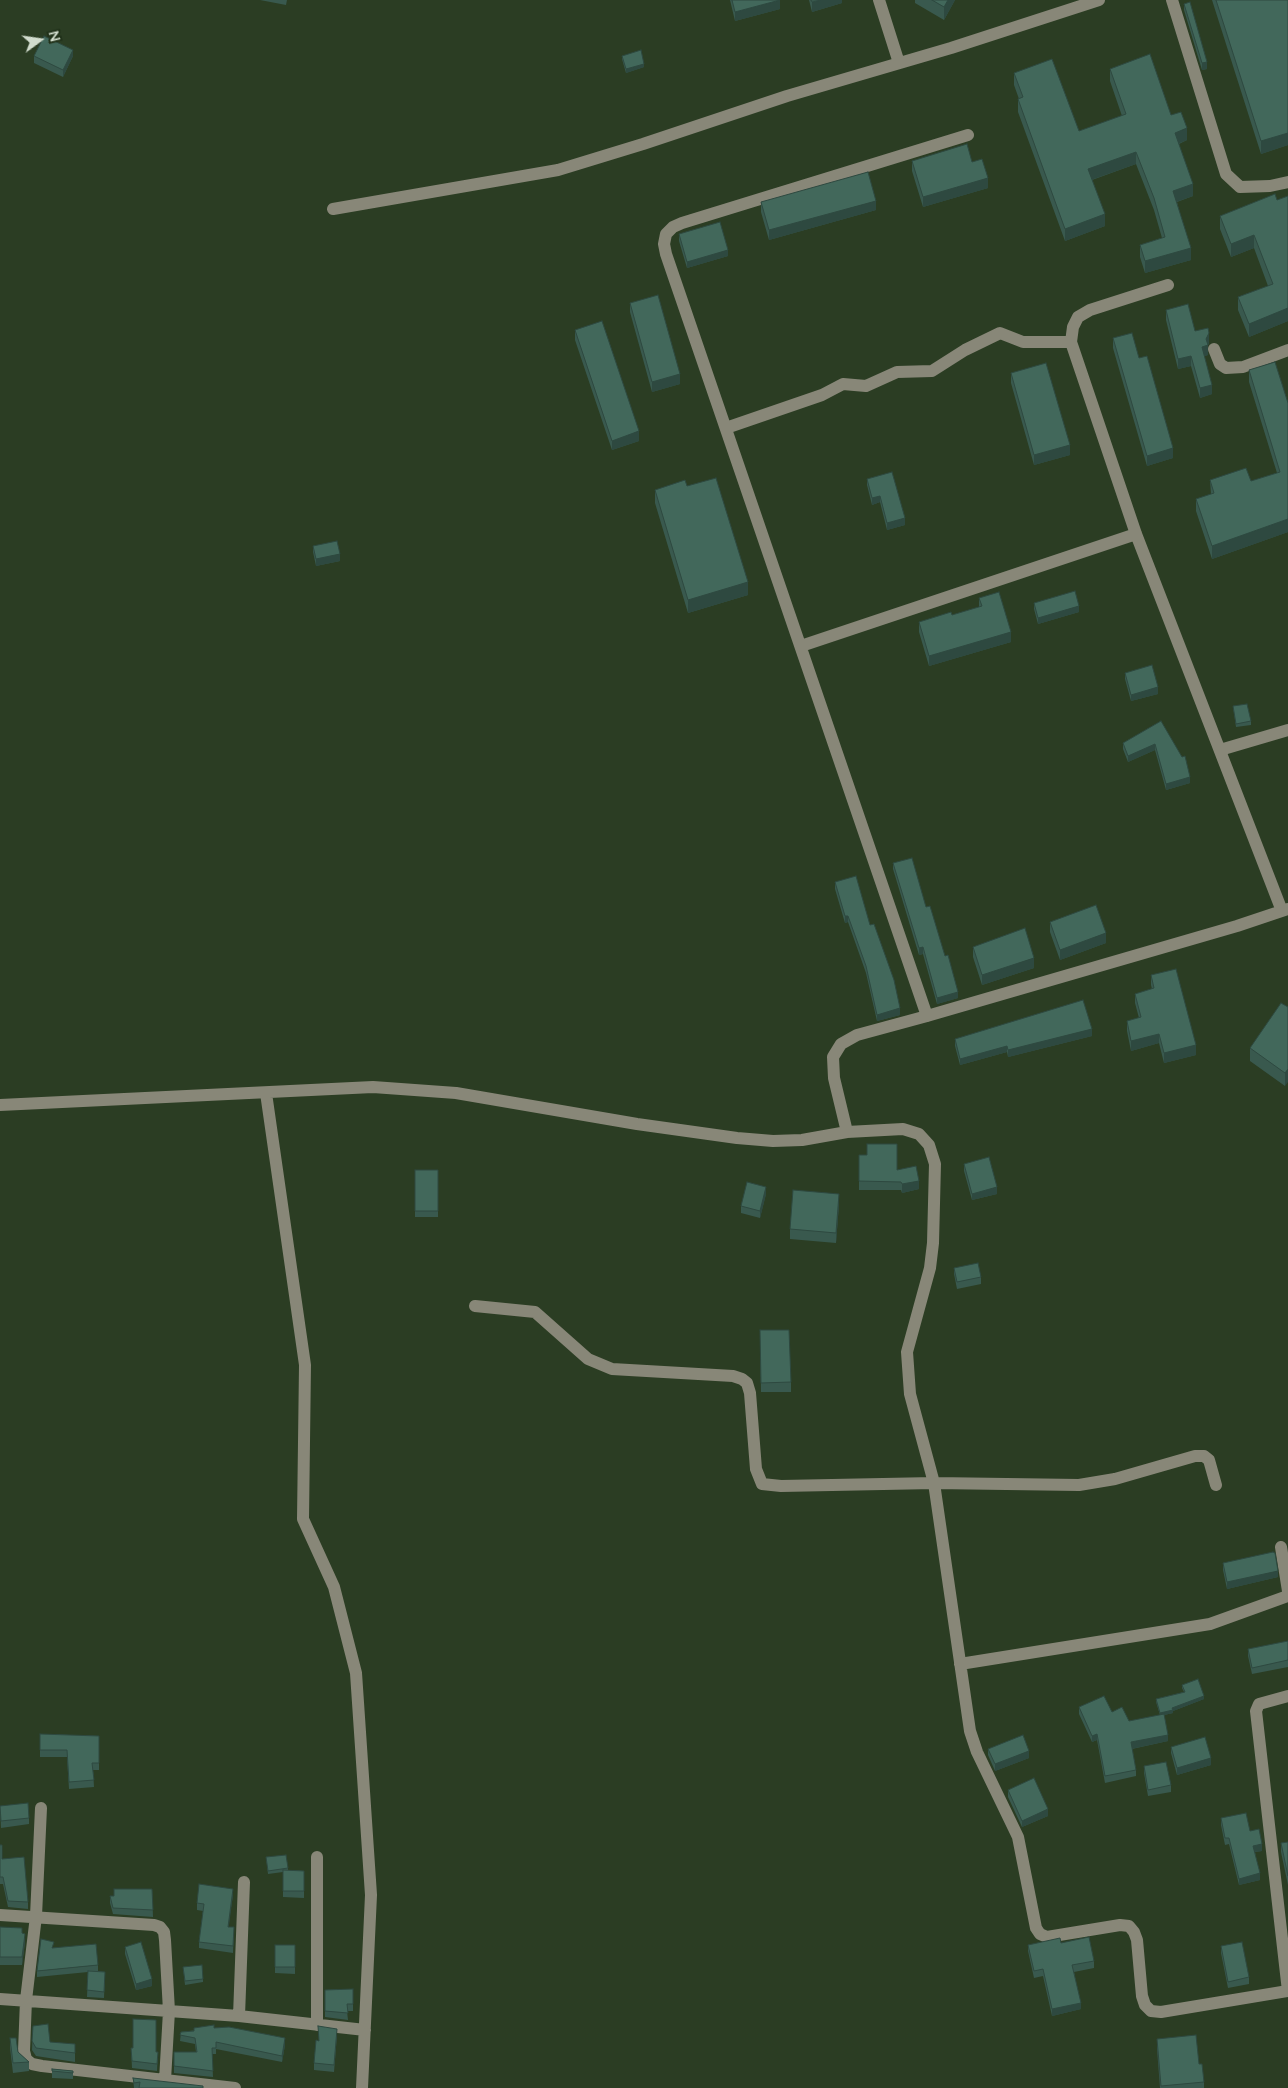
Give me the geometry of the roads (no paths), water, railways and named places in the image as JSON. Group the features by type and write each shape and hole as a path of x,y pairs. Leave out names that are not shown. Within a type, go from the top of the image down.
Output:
{"street":[{"path":"878,0 899,63"},
{"path":"333,209 558,170 787,96 1099,0"},
{"path":"1172,0 1226,174 1240,187 1270,186 1288,182"},
{"path":"927,1016 664,244 666,234 682,223 968,135"},
{"path":"847,1132 834,1078 833,1057 841,1044 857,1035 1237,926 1285,910 1136,534 1071,342 1073,327 1078,317 1090,310 1168,285"},
{"path":"726,428 822,394 843,384 866,386 896,372 932,371 965,350 1000,333 1023,342 1071,342"},
{"path":"1214,349 1220,364 1226,368 1243,366 1288,350"},
{"path":"801,646 1136,534"},
{"path":"1220,750 1288,730"},
{"path":"0,1105 266,1093 373,1086 456,1093 637,1124 737,1138 774,1141 802,1140 847,1132 903,1128 919,1134 929,1145 935,1164 933,1243 930,1268 907,1352 910,1394 934,1483 970,1731 976,1752 1018,1837 1036,1928 1040,1934 1047,1936 1120,1925 1129,1926 1137,1940 1142,1996 1145,2005 1151,2011 1161,2012 1288,1991 1256,1711 1259,1704 1288,1696"},
{"path":"266,1093 305,1364 303,1519 334,1587 356,1673 371,1895 362,2088"},
{"path":"475,1306 535,1312 588,1358 599,1365 612,1369 733,1376 742,1379 750,1393 756,1469 762,1484 781,1486 934,1483 1079,1485 1115,1479 1195,1456 1204,1456 1209,1460 1216,1485"},
{"path":"1281,1547 1288,1591"},
{"path":"960,1664 1210,1624 1288,1596"},
{"path":"41,1808 36,1916 26,2000 24,2052 26,2059 32,2064 235,2088"},
{"path":"317,1857 317,2025"},
{"path":"239,2016 244,1882"},
{"path":"0,1915 36,1916 160,1927 164,1932 165,1940 169,2011 165,2080"},
{"path":"0,1999 239,2016 365,2030"}]}
